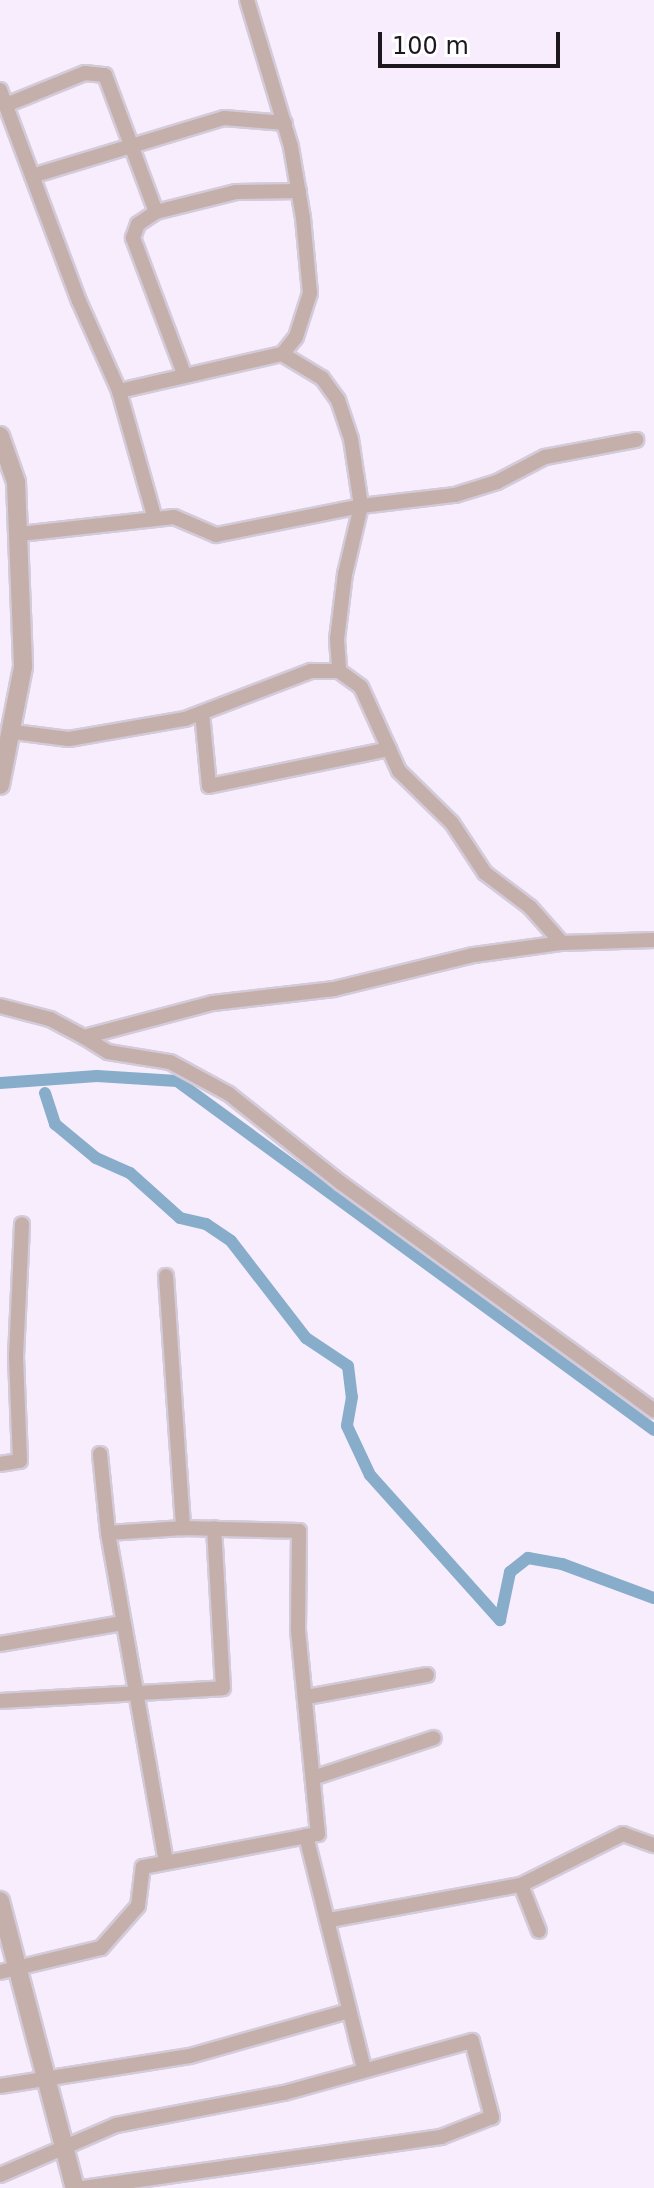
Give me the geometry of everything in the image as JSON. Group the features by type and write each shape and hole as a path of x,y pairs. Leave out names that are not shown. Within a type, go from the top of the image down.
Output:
{"street":[{"path":"119,391 282,354 296,337 310,293 299,191 285,123 247,0"},
{"path":"6,105 85,73 105,75 156,212"},
{"path":"0,90 119,391 155,519"},
{"path":"32,176 224,118 285,123"},
{"path":"185,376 133,238 138,224 156,212 236,192 299,191"},
{"path":"282,354 322,378 338,400 351,439 361,506 345,574 339,671"},
{"path":"0,436 16,482 23,667 14,732 0,785"},
{"path":"20,534 174,517 216,535 361,506 455,495 497,482 545,457 636,440"},
{"path":"14,732 69,739 202,713 311,671 339,671 361,687 399,771 452,823 485,873 530,907 562,943"},
{"path":"202,713 209,786 389,749"},
{"path":"84,1037 213,1003 334,989 474,955 562,943 654,940"},
{"path":"0,1006 50,1019 108,1052 170,1062 229,1094 341,1183 654,1410"},
{"path":"0,1464 20,1461 16,1357 22,1224"},
{"path":"166,1276 183,1528"},
{"path":"100,1454 108,1533 166,1862"},
{"path":"8,1968 101,1948 138,1906 143,1867 318,1834 298,1629 299,1531 183,1528 108,1533"},
{"path":"0,1701 223,1688 214,1528"},
{"path":"0,1644 123,1623"},
{"path":"307,1697 427,1675"},
{"path":"313,1778 434,1738"},
{"path":"330,1920 521,1885 623,1834 654,1845"},
{"path":"306,1836 330,1920 364,2069"},
{"path":"521,1885 539,1931"},
{"path":"0,1901 8,1968 44,2076 75,2188"},
{"path":"0,2086 44,2076 190,2056 349,2011"},
{"path":"0,2175 116,2125 284,2093 472,2041 492,2117 441,2137 83,2188"}],"waterway":[{"path":"0,1083 97,1076 177,1081 654,1430"},
{"path":"45,1093 55,1124 96,1158 130,1173 180,1218 206,1224 231,1241 306,1338 348,1366 352,1397 347,1426 370,1475 500,1620 510,1572 528,1558 562,1564 654,1598"}]}
